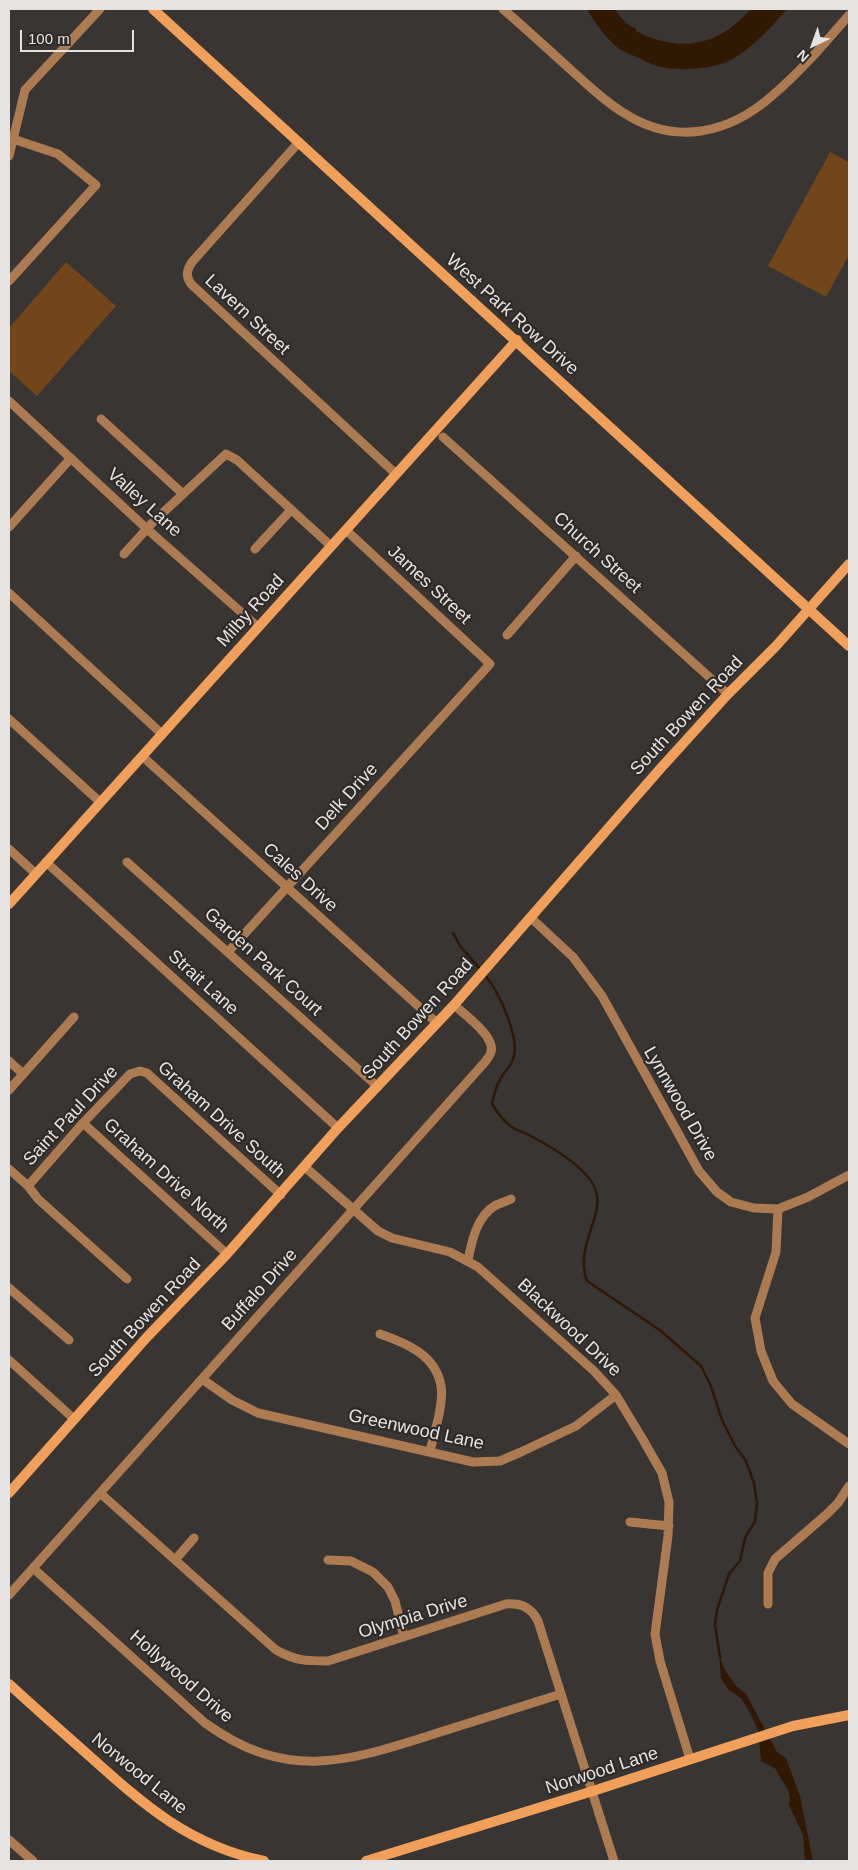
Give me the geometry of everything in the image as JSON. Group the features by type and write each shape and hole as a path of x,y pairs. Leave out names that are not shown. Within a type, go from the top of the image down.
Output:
{"main road":[{"name":"West Park Row Drive","path":"153,9 517,340 849,646"},
{"name":"Milby Road","path":"9,904 517,340"},
{"name":"South Bowen Road","path":"9,1493 148,1337 281,1195 338,1128 454,1005 728,694 849,564"},
{"name":"Norwood Lane","path":"9,1684 123,1786 170,1824 198,1839 264,1861"},
{"name":"Norwood Lane","path":"366,1861 593,1791 793,1726 849,1715"}],"street":[{"path":"9,156 25,90 100,9"},
{"path":"503,9 604,99 624,114 657,129 678,133 701,132 727,125 750,113 798,72 849,16"},
{"path":"9,281 96,185 58,154 13,139"},
{"name":"Lavern Street","path":"299,142 192,262 188,269 187,277 197,290 396,474"},
{"name":"Valley Lane","path":"9,401 147,529 258,627"},
{"path":"101,419 183,494"},
{"name":"Church Street","path":"443,436 728,694"},
{"path":"124,554 183,494 223,456 228,455 242,464 331,546"},
{"path":"9,527 71,458"},
{"path":"255,549 291,510"},
{"name":"James Street","path":"346,530 490,664"},
{"path":"507,635 576,556"},
{"path":"9,593 162,734"},
{"name":"Delk Drive","path":"228,952 490,664"},
{"path":"9,718 100,802"},
{"name":"Cales Drive","path":"142,756 437,1023"},
{"path":"9,849 36,874"},
{"name":"Strait Lane","path":"46,862 338,1128"},
{"name":"Garden Park Court","path":"127,862 378,1087"},
{"name":"Lynnwood Drive","path":"530,917 573,957 602,996 700,1173 717,1192 731,1202 754,1208 778,1209 808,1197 849,1175"},
{"name":"Buffalo Drive","path":"9,1595 485,1062 492,1052 491,1041 454,1005"},
{"path":"9,1090 74,1017"},
{"path":"9,1061 23,1074"},
{"name":"Saint Paul Drive","path":"28,1186 83,1123 130,1074 140,1071"},
{"name":"Graham Drive South","path":"140,1071 147,1073 281,1195"},
{"name":"Graham Drive North","path":"83,1123 227,1254"},
{"name":"Blackwood Drive","path":"305,1167 378,1231 392,1238 450,1252 468,1260 494,1280 594,1371 616,1395 662,1473 669,1502 669,1526 655,1634 660,1661 690,1759"},
{"path":"9,1169 28,1186 38,1199 127,1279"},
{"path":"468,1260 471,1243 481,1220 493,1208 512,1199"},
{"path":"778,1209 776,1252 755,1318 760,1351 773,1381 792,1404 849,1444"},
{"path":"9,1289 68,1340"},
{"path":"380,1334 405,1342 421,1352 434,1367 441,1387 440,1403 430,1451"},
{"path":"9,1360 74,1419"},
{"name":"Greenwood Lane","path":"202,1379 232,1400 258,1413 473,1462 500,1461 576,1426 616,1395"},
{"path":"768,1604 768,1573 774,1559 827,1514 838,1503 849,1486"},
{"name":"Olympia Drive","path":"100,1493 276,1650 291,1658 310,1661 328,1660 506,1604 517,1603 528,1607 534,1612 538,1621 614,1861"},
{"path":"630,1522 669,1526"},
{"path":"175,1560 194,1538"},
{"path":"328,1560 351,1561 372,1572 388,1587 395,1601 404,1637"},
{"name":"Hollywood Drive","path":"33,1568 205,1723 226,1738 262,1754 288,1760 313,1762 334,1761 374,1753 561,1694"},
{"path":"9,1840 33,1861"}],"shaded area":[{"path":"587,9 615,9 622,19 636,29 636,31 659,40 682,44 694,43 717,36 731,28 751,9 787,9 754,43 731,60 702,68 678,69 657,66 618,48 601,30"},
{"path":"830,152 849,162 849,255 826,297 768,266"},
{"path":"66,262 116,306 37,396 9,371 9,328"},
{"path":"719,1655 725,1670 736,1686 746,1694 777,1752 786,1758 800,1796 813,1861 805,1861 803,1835 789,1805 788,1790 776,1769 761,1761 758,1730 749,1711 741,1698 729,1690 721,1679"}],"waterway":[{"path":"453,933 460,946 481,970"},
{"path":"484,974 496,991 507,1015 515,1050 512,1062 502,1076 494,1093 492,1104 509,1125 568,1158 592,1182 596,1191 597,1201 596,1212 584,1256 587,1281 661,1331 701,1366 711,1386 722,1420 735,1446 746,1461 754,1483 757,1503 755,1521 745,1538 740,1561 729,1574 717,1610 715,1625 720,1657"}]}
